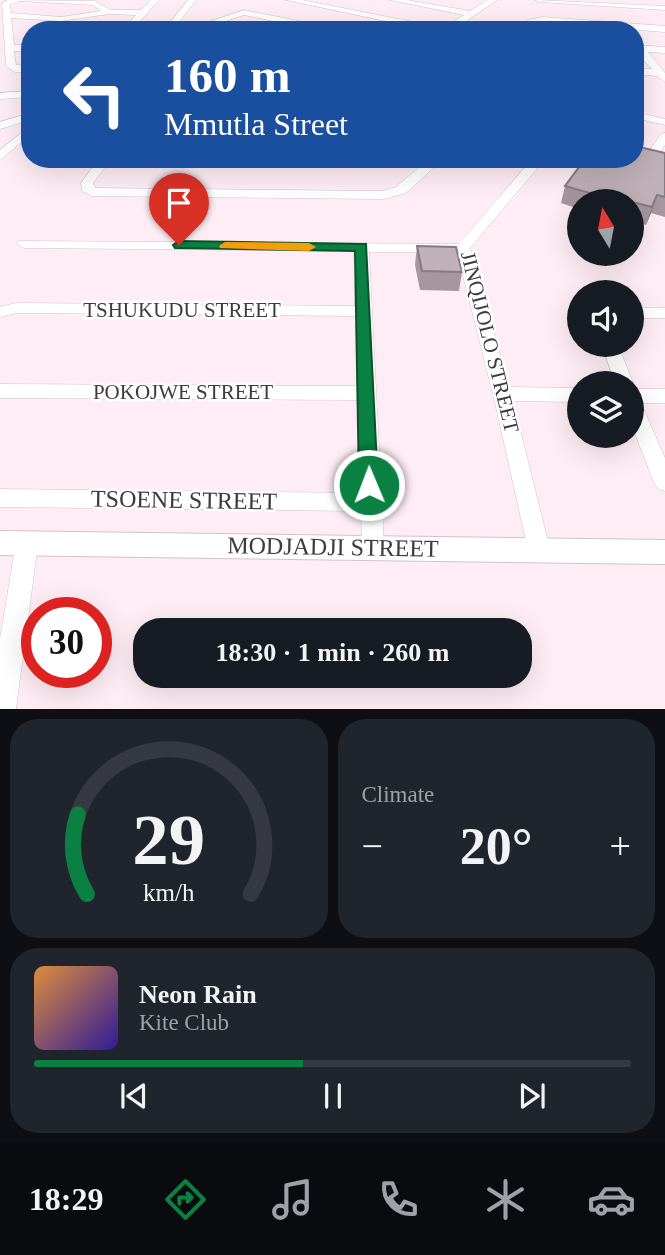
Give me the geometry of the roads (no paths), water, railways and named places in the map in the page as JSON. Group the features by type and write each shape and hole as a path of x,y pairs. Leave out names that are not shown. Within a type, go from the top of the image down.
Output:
{"street":[{"path":"13,68 6,4 16,0"},
{"path":"23,0 97,1 108,12"},
{"path":"135,21 155,0"},
{"path":"175,21 192,0"},
{"path":"290,0 398,21"},
{"path":"394,0 471,14"},
{"path":"459,21 492,0"},
{"path":"539,0 665,8"},
{"path":"7,15 27,19 73,19 108,12 143,13"},
{"path":"216,21 244,12 286,21"},
{"path":"536,21 554,21"},
{"path":"644,27 665,29"},
{"path":"10,48 21,48"},
{"path":"644,49 665,50"},
{"path":"644,56 662,76"},
{"path":"0,70 21,68"},
{"path":"644,73 662,76"},
{"path":"0,96 21,95"},
{"path":"644,118 665,122"},
{"path":"0,126 21,119"},
{"path":"659,157 665,136"},
{"path":"0,156 21,137"},
{"path":"98,168 87,183 87,188 95,193 384,195 401,190 427,168"},
{"name":"JINQIJOLO STREET","path":"531,168 463,248 540,550"},
{"path":"24,244 463,248"},
{"path":"361,247 369,502 373,547"},
{"name":"TSHUKUDU STREET","path":"0,312 16,308 364,311"},
{"path":"644,313 665,313"},
{"name":"POKOJWE STREET","path":"0,391 366,393"},
{"path":"502,394 567,395"},
{"path":"644,396 665,396"},
{"path":"644,432 665,483"},
{"name":"TSOENE STREET","path":"0,498 369,502"},
{"path":"2,709 13,543"},
{"name":"MODJADJI STREET","path":"13,543 665,552"}]}
